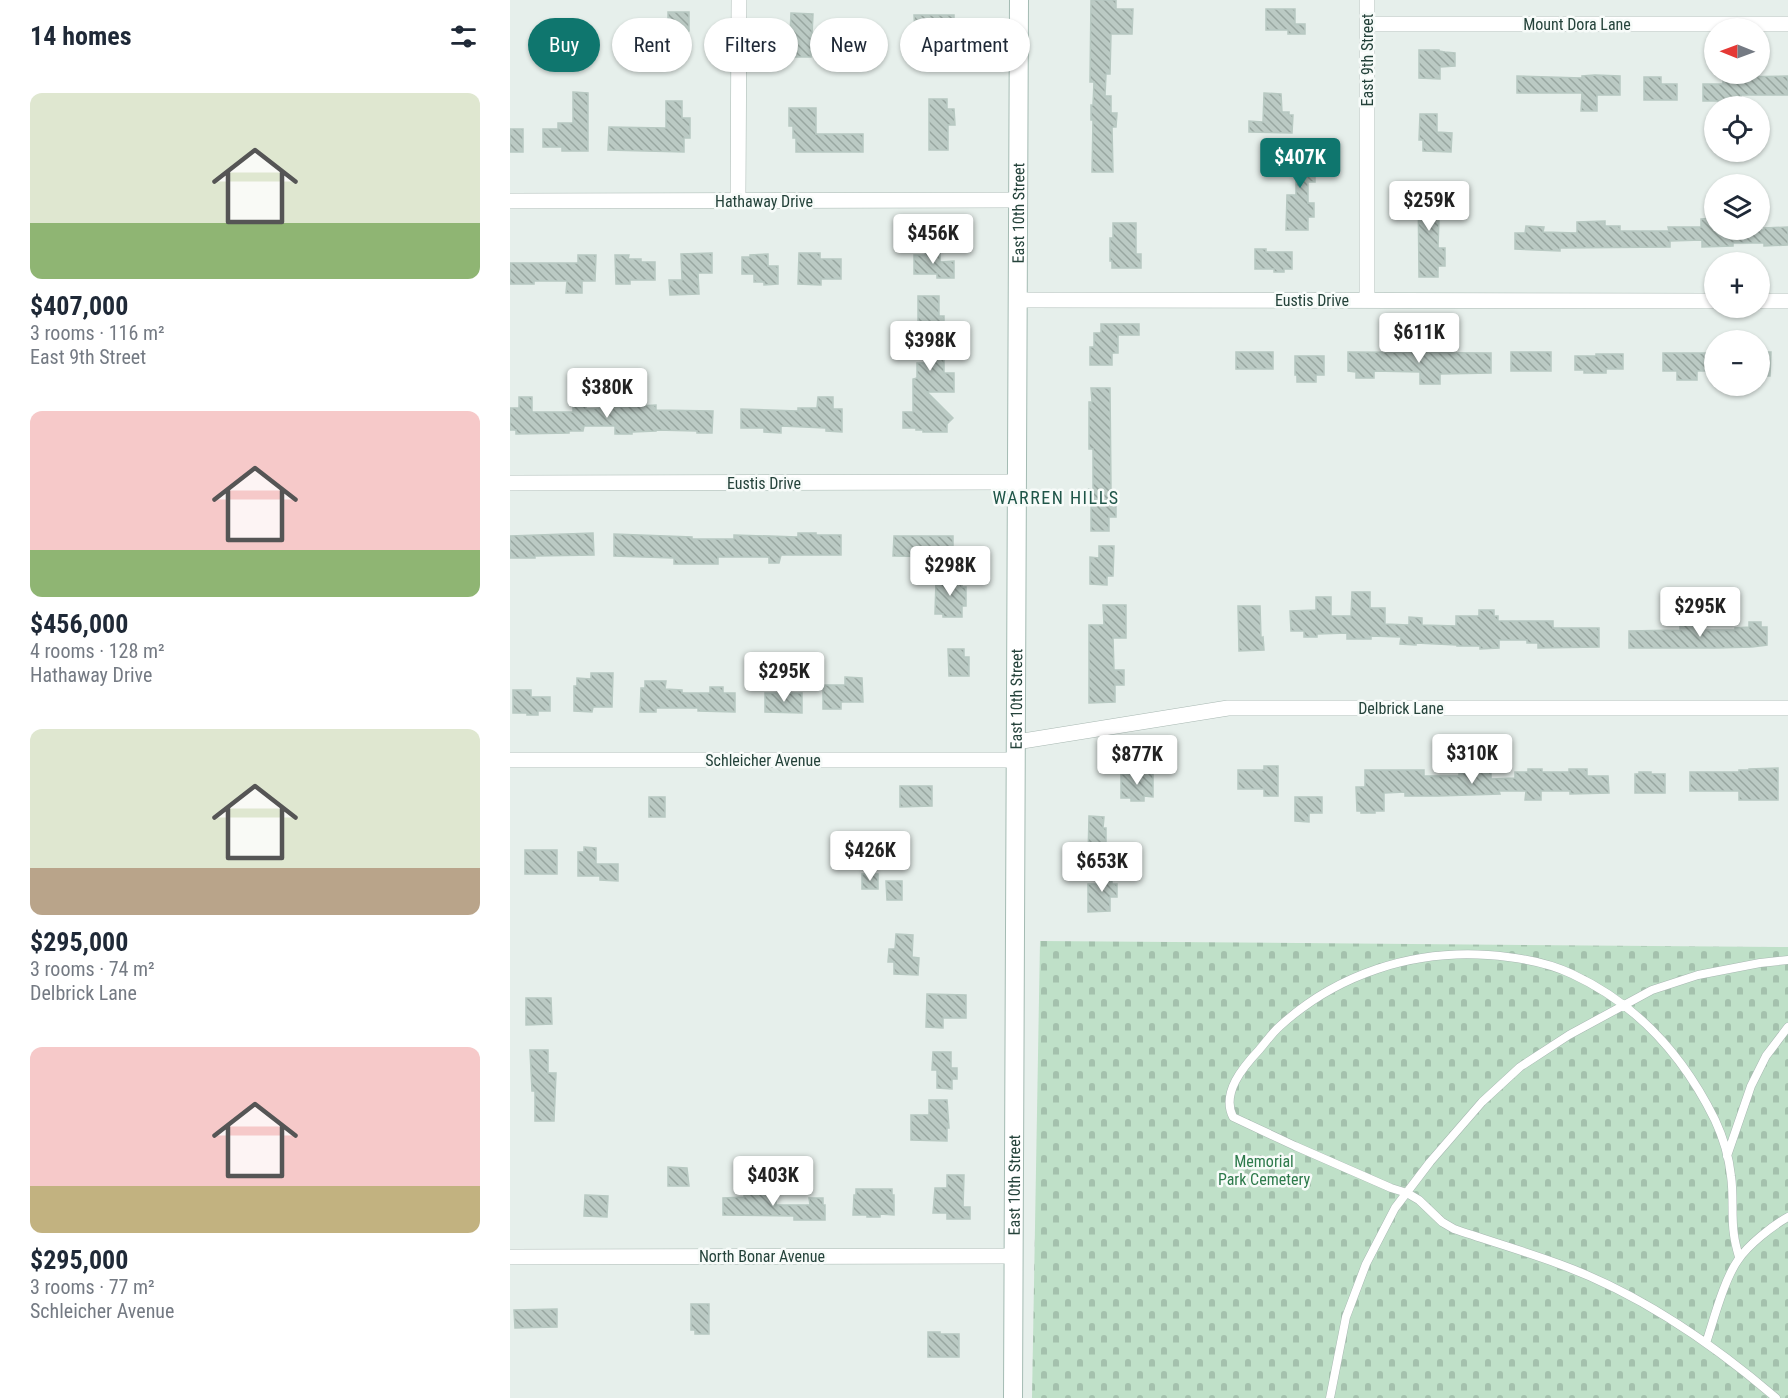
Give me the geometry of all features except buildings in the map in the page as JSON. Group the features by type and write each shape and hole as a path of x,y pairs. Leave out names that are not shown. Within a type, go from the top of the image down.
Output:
{"main road":[{"name":"East 10th Street","path":"1013,1398 1019,0"}],"street":[{"path":"738,201 739,0"},
{"name":"East 9th Street","path":"1367,0 1367,300"},
{"name":"Mount Dora Lane","path":"1367,24 1788,24"},
{"name":"Hathaway Drive","path":"510,201 1018,200"},
{"name":"Eustis Drive","path":"1018,300 1704,301"},
{"path":"1770,301 1788,301"},
{"name":"Eustis Drive","path":"510,483 1017,482"},
{"name":"Delbrick Lane","path":"1016,751 1228,708 1788,708"},
{"name":"Schleicher Avenue","path":"510,760 1016,751"},
{"name":"North Bonar Avenue","path":"510,1257 1014,1256"}],"lane":[{"path":"1739,1257 1733,1235 1732,1178 1727,1156 1716,1123 1698,1088 1682,1064 1658,1036 1623,1004 1569,972 1509,956 1467,953 1424,956 1382,966 1343,982 1311,1001 1280,1027 1249,1061 1232,1087 1229,1108 1233,1117 1391,1188 1407,1193 1419,1200 1454,1230 1560,1264 1647,1305 1706,1343 1776,1398"},
{"path":"1330,1398 1346,1317 1366,1264 1395,1208 1430,1162 1482,1102 1520,1067 1569,1035 1652,990 1698,975 1788,960"},
{"path":"1727,1156 1751,1086 1766,1056 1788,1027"},
{"path":"1706,1343 1731,1270 1739,1257 1788,1217"}],"green space":[{"name":"Memorial Park Cemetery","path":"1040,941 1788,947 1788,1398 1032,1398"}],"district":[{"name":"WARREN HILLS","path":"1056,498"}]}
